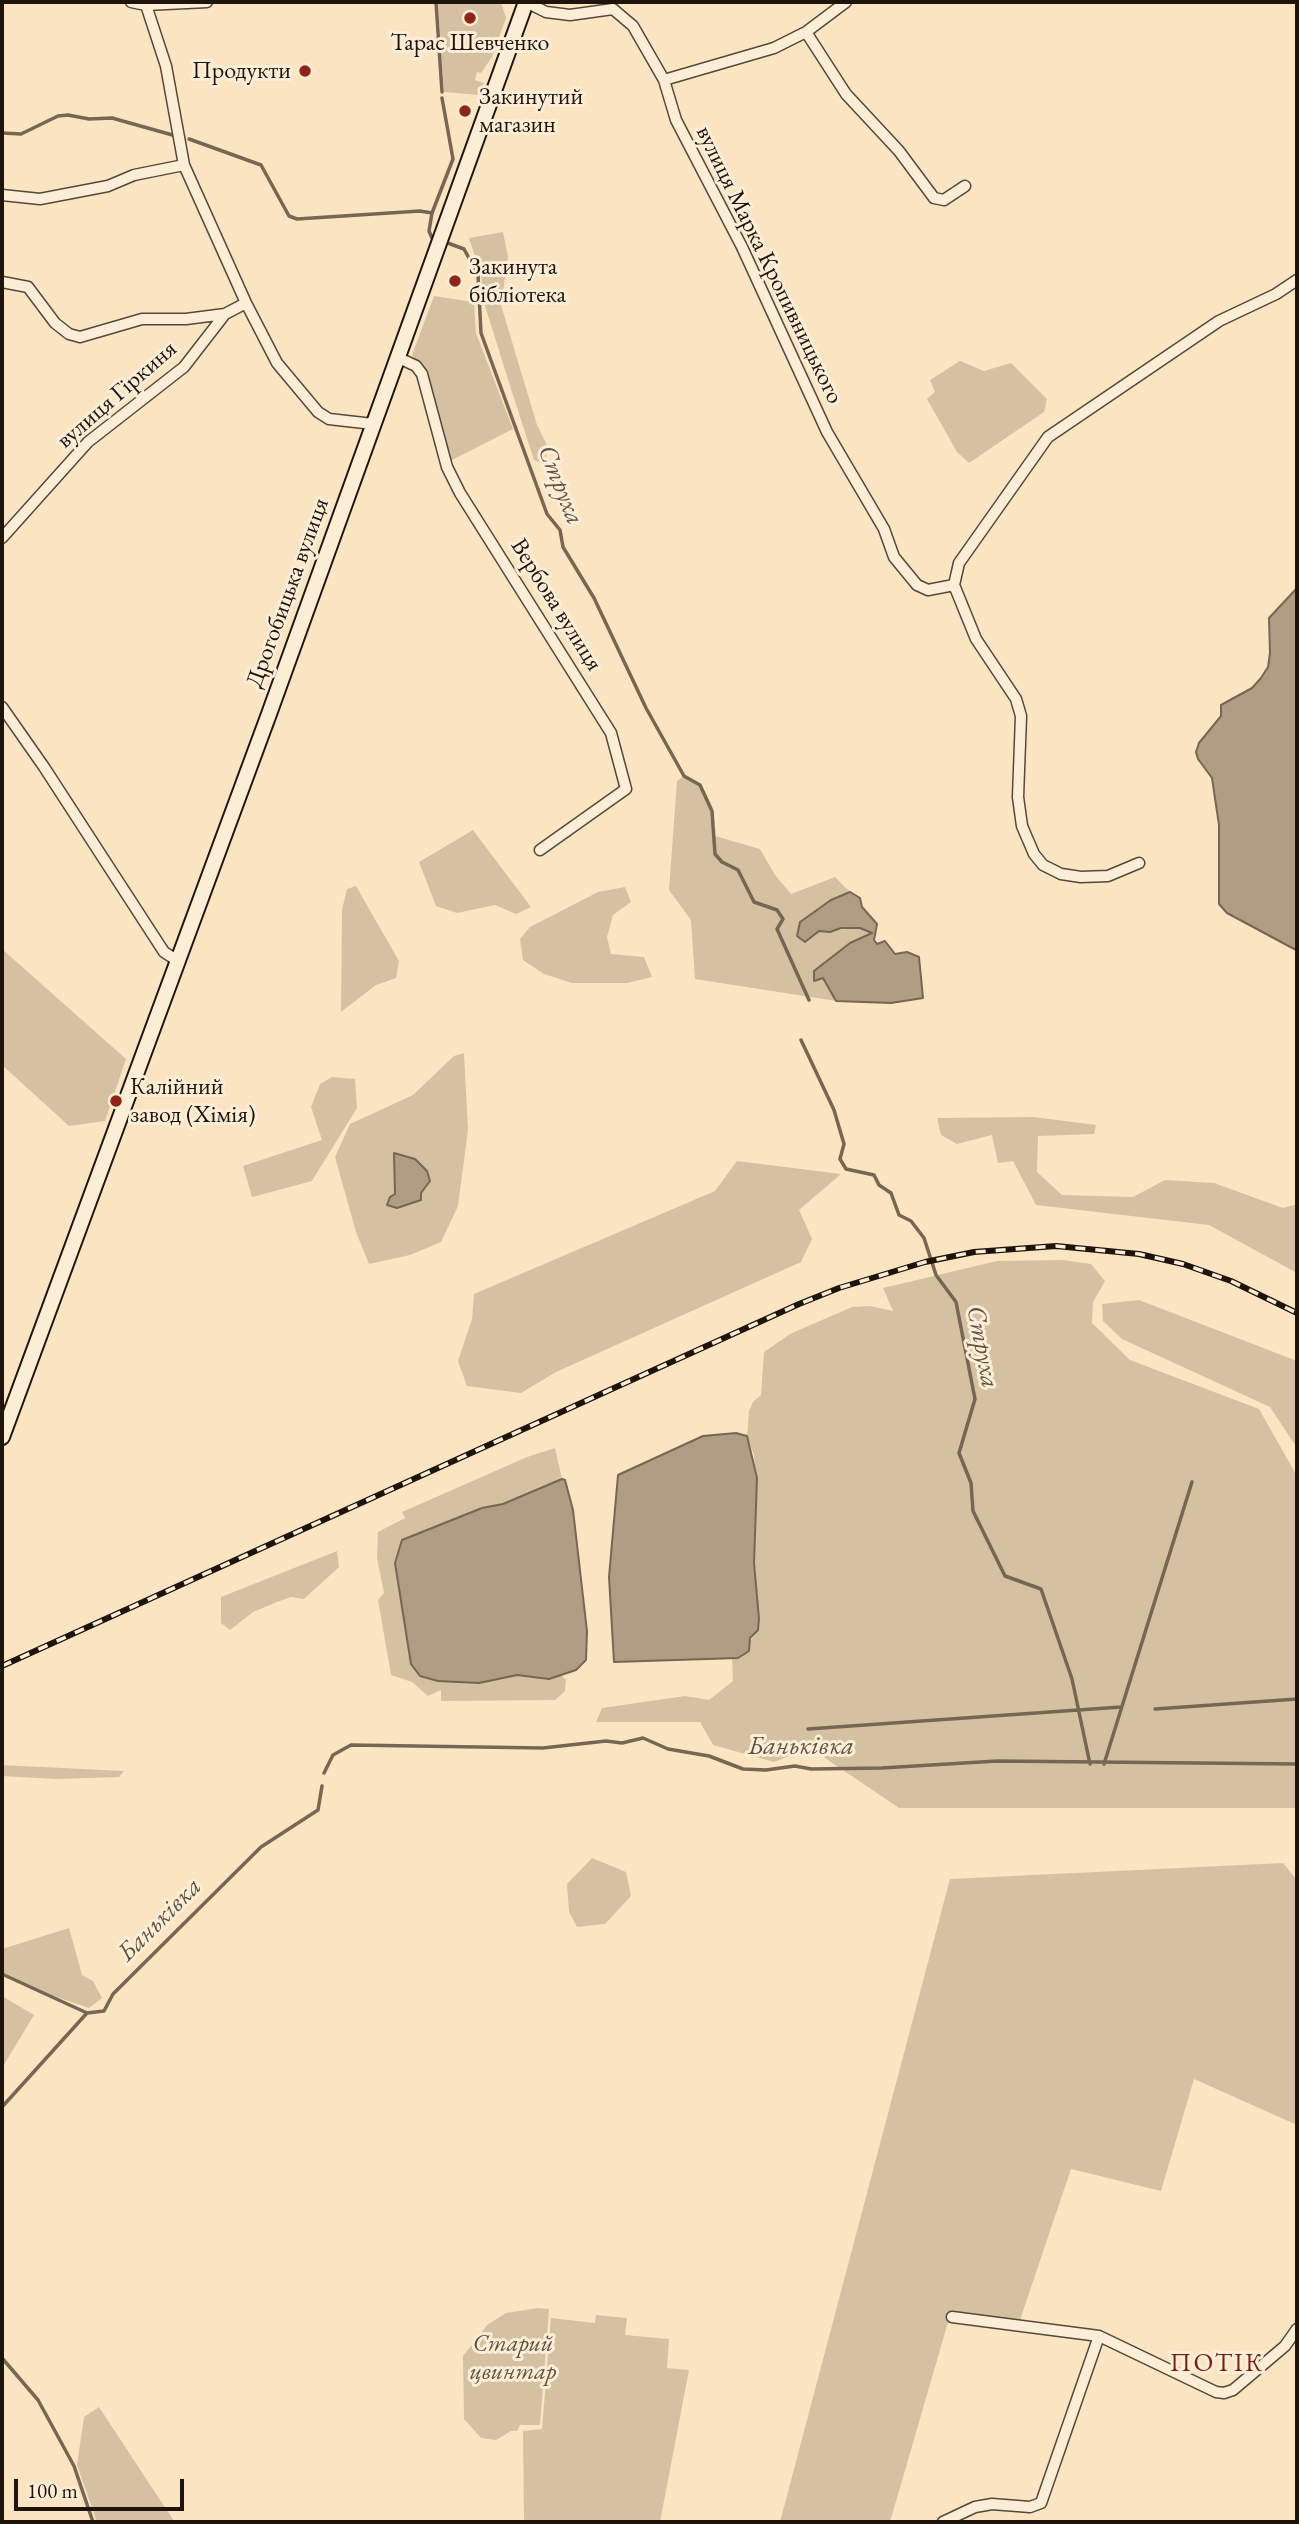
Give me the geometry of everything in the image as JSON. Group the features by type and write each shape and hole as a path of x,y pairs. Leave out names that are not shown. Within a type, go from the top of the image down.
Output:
{"street":[{"path":"131,2 146,5 207,2"},
{"name":"вулиця Марка Кропивницького","path":"526,2 546,12 570,15 613,9 633,26 664,80 667,98 681,131 742,247 827,432 884,529 894,557 917,585 928,590 954,585"},
{"name":"Дрогобицька вулиця","path":"2,1437 444,233 526,2"},
{"path":"664,80 761,53 806,32 846,2"},
{"path":"146,5 168,76 184,165 246,303 277,363 318,412 329,419 373,424"},
{"path":"806,32 825,56 846,94 899,151 934,198 944,200 965,186"},
{"path":"2,195 40,199 108,186 134,175 184,165"},
{"path":"1139,863 1108,876 1081,877 1061,874 1043,865 1034,854 1022,826 1018,797 1021,716 1016,699 976,639 954,585 959,563 1048,437 1219,321 1276,294 1297,280"},
{"path":"2,282 28,287 55,323 69,334 80,337 142,319 186,319 225,314"},
{"name":"вулиця Гіркиня","path":"2,538 88,442 184,366 225,314 246,303"},
{"name":"Вербова вулиця","path":"398,358 416,366 422,374 447,467 460,493 611,733 626,789 540,850"},
{"path":"2,708 44,767 164,953 178,961"},
{"path":"952,2317 1098,2336 1216,2392 1224,2393 1233,2390 1278,2351 1297,2329"},
{"path":"943,2522 975,2507 992,2504 1030,2507 1041,2503 1098,2336"}],"green space":[{"path":"438,2 501,2 506,18 492,57 481,73 477,72 475,80 484,83 480,95 444,92"},
{"path":"503,232 508,257 501,305 537,425 548,447 546,457 541,463 534,460 512,392 485,306 481,275 469,238"},
{"path":"434,296 474,302 476,333 513,429 450,461 427,374 412,355"},
{"path":"960,361 984,371 1011,363 1047,399 1044,412 969,463 957,452 927,399 935,392 930,380"},
{"path":"684,776 700,785 712,811 715,836 760,849 775,875 791,894 835,877 850,892 831,900 817,912 819,931 860,928 872,933 850,943 814,972 814,981 823,978 836,1001 695,979 691,920 669,890 677,781"},
{"path":"473,830 531,907 516,914 495,905 457,913 436,906 419,862"},
{"path":"356,886 399,961 396,978 376,985 341,1012 342,910 347,889"},
{"path":"625,887 631,902 613,915 607,937 611,954 644,957 652,977 627,983 572,983 544,974 523,960 520,939 530,927 598,892"},
{"path":"2,949 126,1059 105,1121 69,1126 2,1065"},
{"path":"464,1053 468,1130 458,1206 441,1242 410,1255 369,1264 356,1232 335,1157 350,1124 413,1095 454,1056"},
{"path":"332,1077 355,1079 357,1108 312,1181 252,1197 243,1166 322,1140 311,1107 320,1084"},
{"path":"1034,1117 1096,1125 1094,1134 1038,1136 1037,1172 1062,1195 1133,1197 1165,1180 1214,1183 1283,1208 1297,1204 1297,1273 1209,1225 1036,1205 1013,1161 998,1163 992,1135 957,1144 941,1135 937,1118"},
{"path":"737,1161 841,1174 799,1210 812,1239 801,1262 556,1372 521,1393 467,1386 458,1361 472,1319 474,1294 715,1191"},
{"path":"1063,1260 1091,1264 1105,1281 1093,1302 1092,1323 1130,1360 1259,1409 1297,1476 1297,1808 899,1808 800,1741 797,1753 774,1762 713,1745 700,1722 596,1722 602,1708 685,1696 709,1700 733,1681 732,1658 738,1658 758,1630 754,1563 757,1496 754,1455 747,1436 749,1411 753,1402 761,1395 764,1352 790,1334 852,1307 870,1306 893,1311 883,1288 997,1261"},
{"path":"1139,1300 1297,1361 1297,1448 1270,1407 1122,1339 1103,1321 1102,1304"},
{"path":"555,1448 562,1479 503,1504 482,1508 403,1540 460,1681 479,1683 517,1675 549,1679 560,1674 566,1680 565,1691 555,1700 441,1701 441,1690 428,1696 412,1682 391,1675 378,1600 384,1593 377,1558 378,1532 405,1518 402,1512 527,1457"},
{"path":"337,1551 339,1567 304,1599 291,1597 253,1612 230,1630 221,1623 221,1597"},
{"path":"2,1765 124,1771 119,1777 56,1779 2,1776"},
{"path":"592,1858 626,1872 631,1896 605,1924 577,1927 569,1912 567,1884"},
{"path":"1283,1863 1297,1880 1297,2125 1194,2079 1161,2191 1071,2169 1020,2320 951,2312 890,2522 780,2522 950,1879"},
{"path":"69,1928 82,1975 93,1981 102,1998 89,2008 51,1995 2,1972 2,1949"},
{"path":"2,1996 34,2015 2,2068"},
{"name":"Старий цвинтар","path":"549,2309 540,2425 520,2425 517,2431 511,2431 496,2440 481,2438 464,2419 463,2356 487,2325 506,2313"},
{"path":"596,2315 627,2318 625,2335 669,2339 667,2368 689,2370 660,2522 524,2522 523,2431 542,2429 551,2318 595,2323"},
{"path":"99,2407 175,2522 97,2522 77,2465 84,2417"}],"shaded area":[{"path":"1297,588 1296,950 1227,913 1219,904 1219,825 1212,778 1196,752 1199,743 1221,716 1221,705 1252,688 1268,667 1269,618"},
{"path":"850,892 860,898 862,907 877,924 874,940 877,944 885,941 895,954 907,952 919,957 923,998 891,1003 836,1001 823,978 814,981 814,971 850,943 872,933 860,928 841,928 830,932 819,931 805,942 797,936 800,922 831,900"},
{"path":"394,1153 415,1159 427,1171 430,1181 421,1193 421,1200 397,1208 387,1205 390,1197 395,1194"},
{"path":"736,1433 747,1436 757,1478 754,1563 759,1619 758,1630 750,1638 749,1651 738,1658 614,1662 609,1577 618,1475 703,1436"},
{"path":"565,1480 573,1510 587,1631 586,1660 576,1670 549,1679 517,1675 479,1683 438,1681 420,1676 411,1664 395,1563 402,1540 482,1508 503,1504"}],"waterway":[{"path":"436,2 442,92"},
{"path":"432,213 453,159 442,98"},
{"name":"Струха","path":"2,133 21,134 58,116 68,115 89,119 112,118 176,136"},
{"name":"Струха","path":"189,139 261,165 289,216 297,219 420,211 432,213 429,231 432,238 437,240"},
{"name":"Струха","path":"445,242 464,249 478,275 481,333 547,514 560,530 563,547 594,598 646,708 684,776 700,785 712,811 715,854 722,862 738,870 754,902 777,910 783,919 777,929 809,1000"},
{"name":"Струха","path":"801,1040 834,1110 844,1144 840,1159 846,1169 874,1175 879,1185 891,1193 899,1215 911,1221 924,1238 936,1275 956,1302 975,1399 959,1453 971,1483 973,1511 1005,1576 1041,1589 1072,1679 1090,1764"},
{"path":"1104,1764 1192,1482"},
{"path":"1155,1709 1297,1699"},
{"path":"808,1729 1121,1707"},
{"name":"Баньківка","path":"324,1773 333,1755 351,1745 543,1748 606,1741 622,1743 643,1738 668,1749 709,1756 743,1769 766,1770 795,1766 811,1769 882,1768 997,1761 1297,1764"},
{"name":"Баньківка","path":"2,1974 87,2013 104,2011 113,1994 261,1847 318,1810 322,1786"},
{"path":"2,2107 87,2013"},
{"path":"2,2358 38,2400 74,2466 93,2522"}],"railway":[{"path":"2,1666 799,1304 839,1288 925,1262 974,1252 1056,1246 1139,1254 1183,1264 1231,1281 1297,1313"}],"place":[{"name":"Тарас Шевченко","path":"470,18"},
{"name":"Продукти","path":"305,71"},
{"name":"Закинутий магазин","path":"465,111"},
{"name":"Закинута бібліотека","path":"455,281"},
{"name":"Калійний завод (Хімія)","path":"116,1101"}],"district":[{"name":"ПОТІК","path":"1217,2364"}]}
